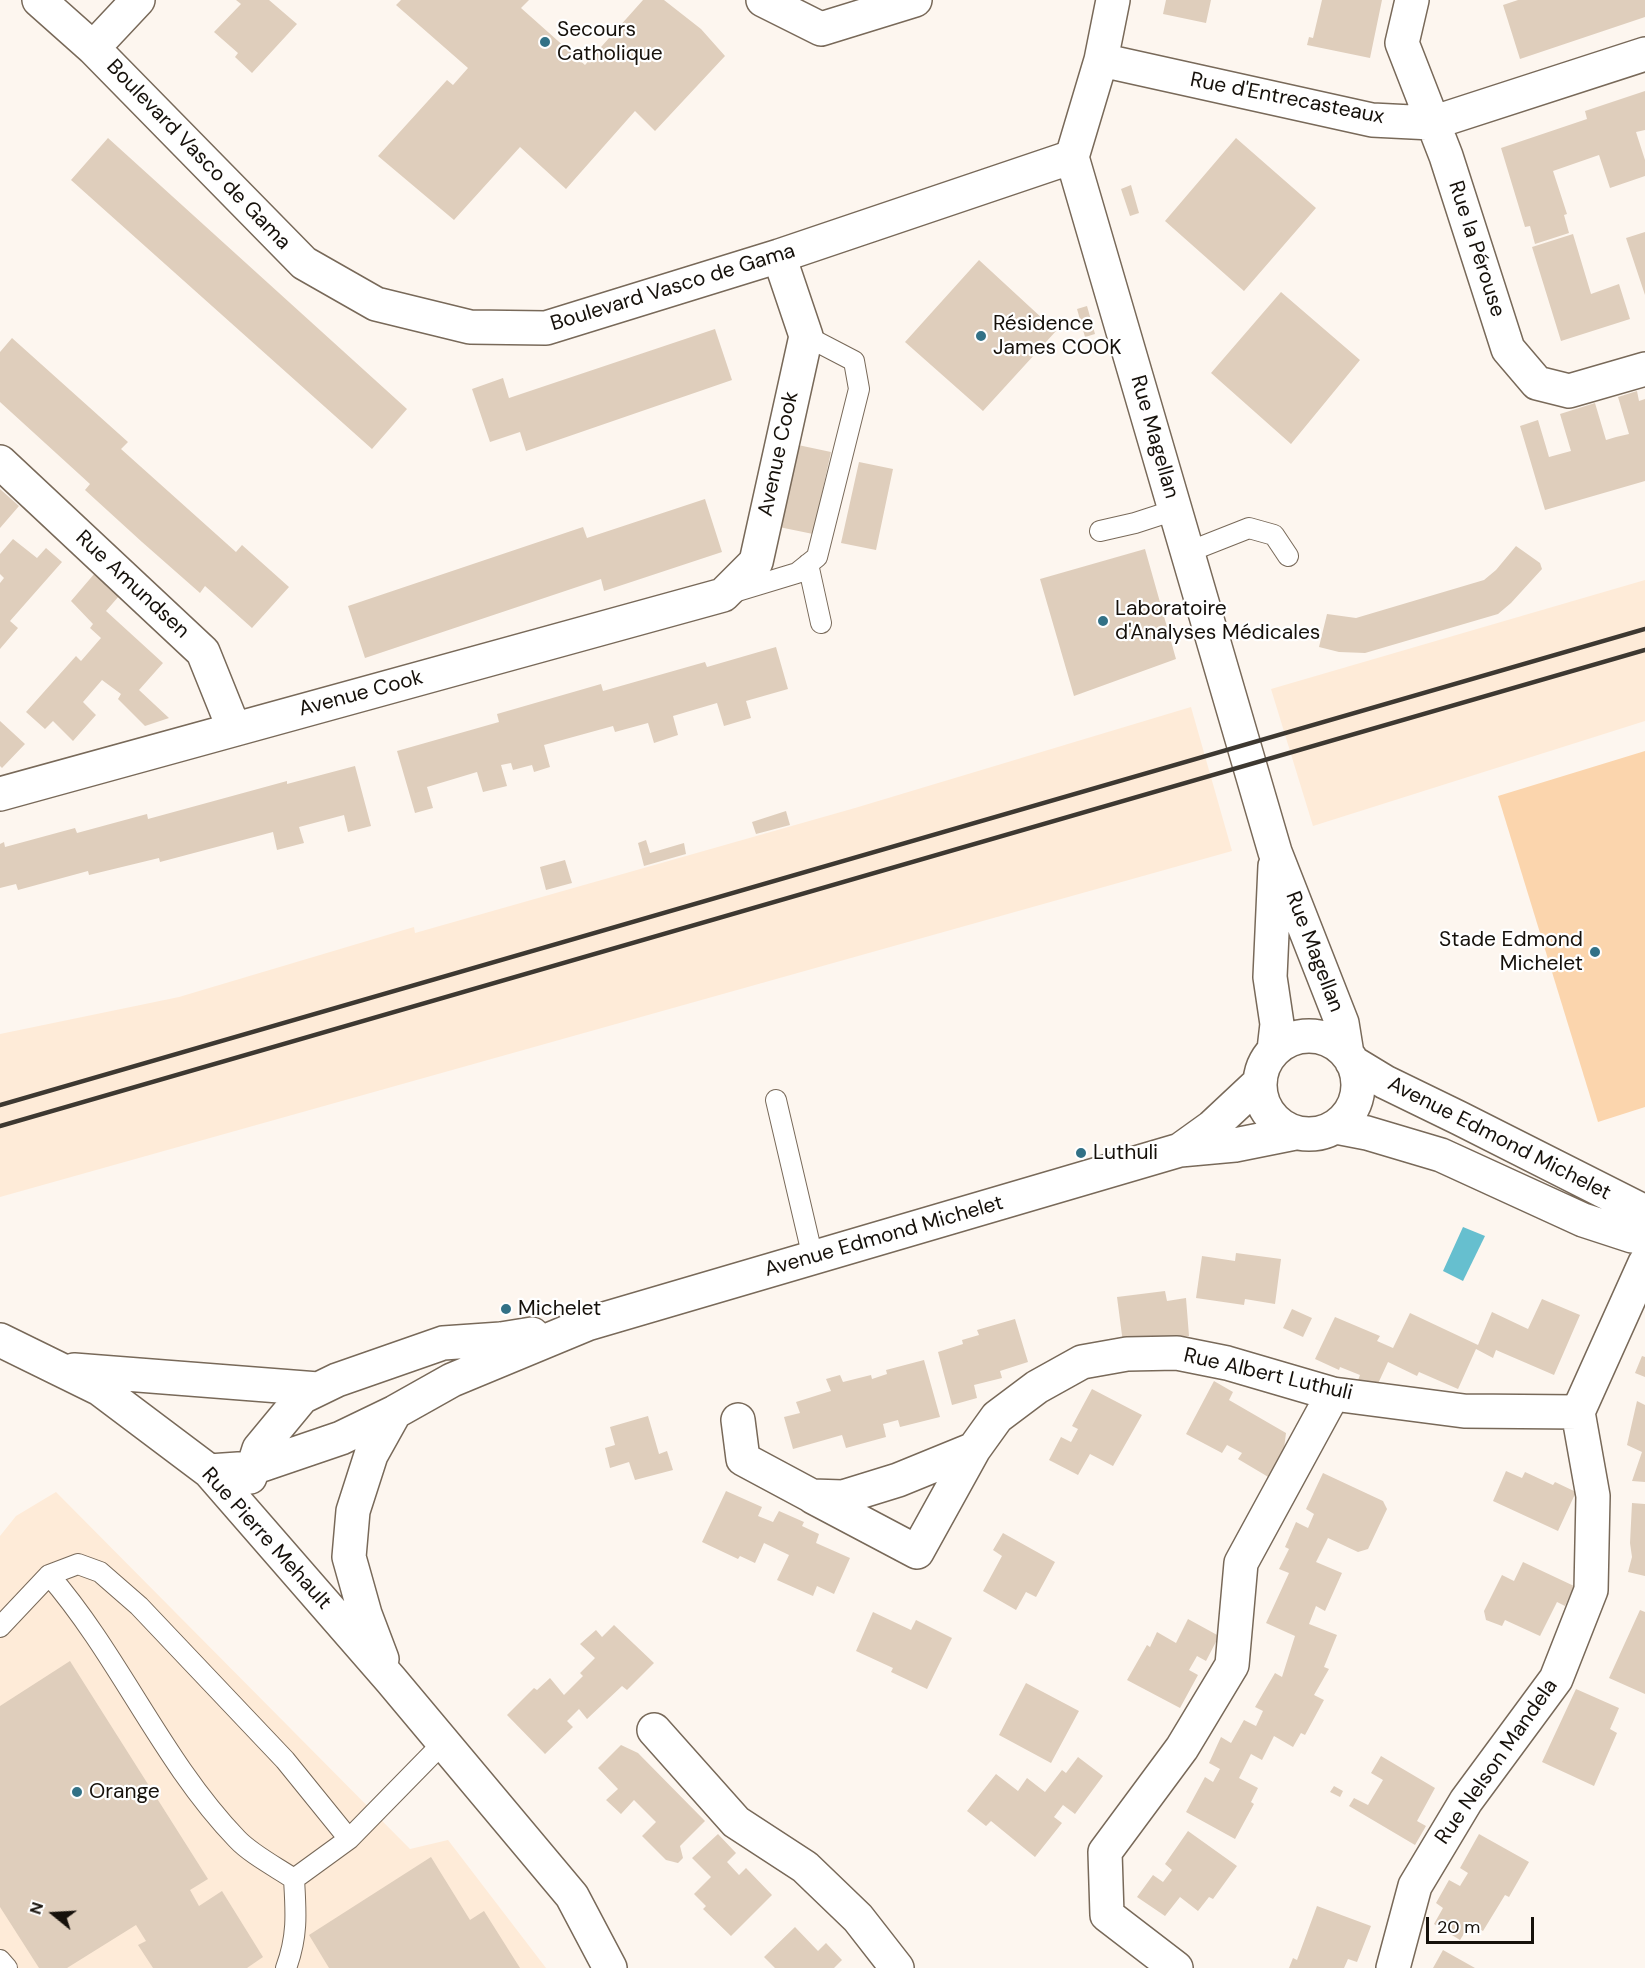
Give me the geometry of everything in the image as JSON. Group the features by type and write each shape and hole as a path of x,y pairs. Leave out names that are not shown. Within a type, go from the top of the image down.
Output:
{"street":[{"name":"Boulevard Vasco de Gama","path":"39,0 93,48 304,263 376,304 470,327 546,328 779,256 1072,157"},
{"path":"93,48 138,0"},
{"path":"763,0 820,29 915,0"},
{"path":"1072,157 1101,60 1113,0"},
{"name":"Rue la Pérouse","path":"1412,0 1402,43 1446,156 1508,349 1538,383 1569,391 1645,369"},
{"name":"Rue d'Entrecasteaux","path":"1101,60 1372,120 1432,123 1645,54"},
{"name":"Rue Magellan","path":"1072,157 1275,852 1342,1023 1350,1058"},
{"path":"779,256 806,336"},
{"name":"Avenue Cook","path":"0,794 723,595 756,562 806,336"},
{"name":"Rue Amundsen","path":"0,462 203,652 234,729"},
{"name":"Rue Magellan","path":"1274,1050 1277,1024 1270,977 1275,852"},
{"path":"1303,1036 1320,1037 1335,1043 1350,1058 1357,1076 1358,1091 1354,1105 1336,1127 1323,1133 1308,1135 1280,1125 1269,1114 1261,1099 1260,1083 1264,1065 1274,1050 1287,1041 1303,1036"},
{"name":"Avenue Edmond Michelet","path":"1350,1058 1385,1082 1641,1210 1645,1217"},
{"name":"Avenue Edmond Michelet","path":"1180,1150 1212,1127 1260,1083"},
{"name":"Avenue Edmond Michelet","path":"1336,1127 1367,1132 1441,1155 1583,1220 1632,1236 1645,1236"},
{"name":"Avenue Edmond Michelet","path":"587,1324 1180,1150 1236,1145 1295,1132"},
{"path":"1578,1412 1645,1263"},
{"path":"243,1510 259,1449 302,1397 337,1380 443,1343 501,1339 587,1324"},
{"path":"209,1471 253,1468 341,1438 395,1412 452,1380 587,1324"},
{"name":"Rue Pierre Mehault","path":"0,1340 100,1389 209,1471 391,1680 572,1896 610,1968"},
{"name":"Rue Albert Luthuli","path":"812,1496 917,1552 974,1449 998,1417 1037,1387 1082,1362 1126,1354 1177,1353 1217,1361 1333,1394 1464,1411 1578,1412"},
{"path":"60,1368 109,1374 318,1389"},
{"path":"1176,1968 1107,1915 1105,1852 1182,1749 1232,1665 1241,1563 1333,1394"},
{"path":"391,1680 365,1614 349,1557 353,1511 371,1455 395,1412"},
{"name":"Rue Nelson Mandela","path":"1393,1968 1415,1886 1466,1801 1557,1679 1591,1590 1593,1496 1578,1412"},
{"path":"738,1420 743,1459 812,1496 843,1497 898,1480 974,1449"},
{"path":"654,1730 736,1822 805,1867 858,1918 897,1968"}],"lane":[{"path":"806,336 854,361 858,389 817,557 808,564 821,622"},
{"name":"Rue Magellan","path":"1100,531 1175,510"},
{"path":"1188,552 1249,528 1274,535 1288,556"},
{"name":"Avenue Cook","path":"723,595 797,573 808,564"},
{"path":"776,1100 813,1258"},
{"path":"0,1628 49,1575 78,1564 100,1572 139,1605 285,1760 350,1839"},
{"path":"49,1575 74,1604 197,1793 239,1841 294,1879"},
{"path":"294,1879 350,1839 443,1743"},
{"path":"286,1968 294,1947 297,1921 294,1879"},
{"path":"0,1960 7,1968"}],"shaded area":[{"path":"1645,580 1645,721 1313,826 1271,689"},
{"path":"1191,707 1232,851 0,1197 0,1034 179,997 414,927 415,933 855,808"},
{"name":"Stade Edmond Michelet","path":"1645,751 1645,1107 1598,1122 1498,796"},
{"path":"56,1492 410,1849 448,1840 546,1968 0,1968 0,1536 16,1516"}],"water":[{"path":"1463,1227 1485,1236 1463,1281 1443,1271"}],"building":[{"path":"236,0 269,0 297,24 252,73 235,57 238,53 214,32 241,4"},
{"path":"401,0 529,0 521,8 585,65 643,0 664,0 701,29 725,56 655,131 635,111 566,189 520,147 454,220 378,156 447,80 453,85 468,68 396,5"},
{"path":"1166,0 1211,0 1206,23 1163,14"},
{"path":"1322,0 1382,0 1370,58 1307,45 1309,37 1313,38"},
{"path":"1518,0 1645,0 1645,17 1520,59 1503,5"},
{"path":"1645,91 1645,130 1636,132 1645,160 1645,176 1610,188 1599,155 1553,171 1567,214 1564,215 1569,233 1535,244 1530,226 1525,227 1501,148 1587,119 1585,111"},
{"path":"108,138 407,409 372,449 71,180"},
{"path":"1236,138 1316,208 1244,291 1165,221"},
{"path":"1131,185 1139,213 1130,216 1121,189"},
{"path":"1645,232 1645,295 1626,238"},
{"path":"1573,234 1591,294 1619,284 1630,319 1561,341 1532,247"},
{"name":"Résidence James COOK","path":"979,260 1056,331 983,411 905,342"},
{"path":"1281,292 1360,360 1291,444 1211,373"},
{"path":"1087,306 1095,334 1085,337 1077,309"},
{"path":"715,329 732,380 526,451 520,432 490,442 472,389 503,378 509,398"},
{"path":"12,338 128,442 121,449 236,552 242,545 289,587 252,628 205,586 200,593 142,542 85,490 90,484 0,402 0,352"},
{"path":"1637,391 1639,401 1645,399 1645,481 1545,510 1520,426 1538,420 1549,457 1571,451 1560,414 1595,403 1606,440 1629,434 1618,397"},
{"path":"798,445 831,452 813,534 779,527"},
{"path":"859,462 893,469 876,550 841,543"},
{"path":"0,489 19,506 0,528"},
{"path":"705,499 722,552 604,591 601,579 365,658 348,606 583,527 587,538"},
{"path":"13,539 37,558 46,548 62,562 10,621 18,628 0,649 0,583 4,578 0,574 0,554"},
{"path":"1516,546 1540,563 1542,569 1498,614 1365,653 1339,652 1319,647 1327,614 1356,618 1484,580 1496,570"},
{"name":"Laboratoire d'Analyses Médicales","path":"1145,549 1176,659 1074,696 1040,579"},
{"path":"95,573 119,596 106,611 163,663 139,690 169,718 145,726 118,699 121,694 102,680 83,702 96,715 73,741 53,721 45,729 26,712 76,656 81,661 101,638 90,628 93,624 71,601"},
{"path":"776,647 788,689 746,701 751,718 724,726 717,703 673,716 678,735 654,743 648,723 615,732 613,726 544,745 550,767 534,772 532,765 513,770 511,763 501,765 507,786 483,792 477,772 427,787 433,808 415,813 397,751 499,722 497,714 601,684 603,691 705,662 707,667"},
{"path":"0,721 25,744 2,768 0,766"},
{"path":"355,766 371,826 348,832 344,815 299,827 304,843 277,850 273,832 160,862 159,858 89,875 88,871 18,890 16,884 0,888 0,844 4,842 5,847 75,828 77,833 147,814 148,819 287,781 287,784"},
{"path":"786,811 790,825 756,834 752,822"},
{"path":"646,840 650,853 684,843 686,854 644,866 638,843"},
{"path":"565,860 572,883 546,890 540,867"},
{"path":"1236,1253 1281,1259 1275,1304 1245,1299 1244,1305 1196,1298 1202,1256 1235,1261"},
{"path":"1165,1291 1167,1301 1186,1298 1189,1336 1123,1343 1117,1297"},
{"path":"1542,1299 1580,1315 1554,1375 1496,1350 1493,1358 1476,1349 1458,1389 1419,1372 1417,1376 1388,1362 1375,1390 1357,1383 1360,1375 1340,1367 1339,1370 1315,1359 1335,1317 1380,1336 1377,1341 1393,1348 1410,1313 1478,1345 1492,1312 1528,1329"},
{"path":"1292,1309 1312,1318 1303,1337 1283,1328"},
{"path":"1015,1319 1028,1362 1000,1371 1002,1378 974,1385 977,1398 952,1405 938,1352 963,1344 962,1340 979,1335 977,1330"},
{"path":"1642,1356 1645,1357 1645,1377 1635,1373"},
{"path":"924,1360 940,1417 900,1427 898,1420 883,1424 886,1437 846,1448 842,1435 793,1449 784,1417 800,1413 796,1402 831,1391 826,1379 840,1375 843,1382 871,1375 872,1379 887,1374 886,1370"},
{"path":"1214,1381 1233,1392 1229,1400 1286,1433 1284,1449 1270,1478 1238,1459 1242,1453 1227,1445 1222,1453 1186,1434"},
{"path":"1092,1389 1142,1415 1113,1466 1090,1454 1078,1475 1049,1460 1061,1437 1071,1442 1078,1429 1072,1426"},
{"path":"1637,1401 1645,1405 1645,1482 1632,1481 1642,1452 1627,1445"},
{"path":"648,1416 659,1454 667,1451 673,1470 635,1480 629,1462 610,1468 605,1448 615,1445 610,1427"},
{"path":"1506,1471 1522,1478 1525,1472 1553,1485 1555,1482 1576,1492 1558,1531 1493,1501"},
{"path":"1323,1473 1383,1501 1387,1509 1368,1549 1358,1552 1328,1538 1316,1562 1342,1573 1325,1611 1316,1606 1309,1624 1337,1635 1324,1667 1329,1669 1314,1695 1324,1700 1305,1735 1301,1733 1293,1747 1274,1736 1262,1760 1251,1754 1239,1778 1258,1788 1251,1802 1254,1804 1235,1839 1186,1812 1205,1777 1213,1782 1220,1769 1209,1763 1221,1737 1231,1743 1244,1720 1256,1726 1263,1711 1255,1707 1275,1673 1282,1677 1295,1636 1266,1623 1289,1573 1279,1569 1289,1549 1285,1547 1296,1522 1308,1528 1314,1514 1306,1509"},
{"path":"726,1491 762,1507 758,1516 773,1522 779,1511 804,1522 802,1526 819,1534 816,1543 850,1558 834,1594 817,1586 813,1596 777,1580 789,1555 764,1543 755,1563 740,1556 738,1559 702,1542"},
{"path":"1632,1503 1645,1504 1645,1576 1628,1572 1632,1557 1630,1543"},
{"path":"1003,1533 1055,1562 1036,1597 1026,1592 1016,1610 983,1591 1002,1556 993,1550"},
{"path":"1523,1562 1574,1586 1565,1606 1557,1602 1540,1636 1505,1620 1502,1626 1486,1620 1484,1611 1502,1575 1514,1581"},
{"path":"1640,1610 1645,1612 1645,1694 1609,1678"},
{"path":"873,1612 911,1630 916,1620 952,1638 927,1689 891,1672 893,1668 856,1651"},
{"path":"1188,1619 1219,1636 1206,1661 1197,1656 1189,1670 1198,1675 1180,1708 1127,1680 1147,1645 1150,1647 1157,1632 1176,1643"},
{"path":"614,1625 654,1663 627,1690 622,1686 587,1719 579,1709 567,1721 573,1727 545,1754 507,1715 534,1688 537,1690 550,1678 564,1695 583,1676 580,1673 595,1658 580,1644 596,1630 602,1637"},
{"name":"Orange","path":"70,1661 208,1879 190,1890 199,1906 222,1891 263,1957 247,1968 153,1968 138,1945 146,1941 136,1925 67,1968 39,1968 0,1907 0,1706"},
{"path":"1026,1683 1079,1711 1051,1763 999,1735"},
{"path":"1576,1689 1619,1708 1610,1729 1617,1733 1594,1786 1542,1762"},
{"path":"621,1745 638,1753 705,1821 680,1846 683,1858 678,1863 666,1860 642,1836 656,1822 634,1800 621,1814 606,1800 618,1789 598,1768"},
{"path":"1381,1756 1435,1788 1417,1821 1426,1826 1415,1845 1349,1806 1354,1798 1368,1805 1383,1780 1371,1773"},
{"path":"1078,1757 1103,1776 1075,1814 1063,1805 1054,1817 1062,1823 1035,1857 991,1821 986,1826 967,1811 996,1774 1018,1791 1027,1778 1045,1792 1062,1770 1066,1773"},
{"path":"1334,1786 1343,1791 1340,1797 1330,1792"},
{"path":"1188,1831 1237,1866 1213,1899 1209,1897 1198,1911 1180,1897 1165,1916 1137,1897 1153,1875 1163,1882 1172,1870 1165,1864"},
{"path":"718,1834 736,1853 727,1862 739,1875 746,1868 772,1895 731,1936 703,1909 706,1906 694,1894 711,1877 692,1858"},
{"path":"1479,1834 1529,1862 1509,1897 1505,1895 1483,1931 1470,1924 1460,1940 1434,1924 1443,1908 1436,1903 1449,1880 1460,1886 1468,1873 1460,1868"},
{"path":"431,1857 470,1920 484,1911 520,1968 329,1968 309,1935"},
{"path":"1317,1906 1371,1926 1357,1962 1348,1959 1344,1968 1289,1968 1293,1958 1297,1960"},
{"path":"795,1927 818,1951 826,1943 842,1960 834,1968 775,1968 764,1957"},
{"path":"1443,1950 1475,1968 1433,1968"}],"railway":[{"path":"0,1105 1645,629"},
{"path":"0,1126 1645,650"}],"place":[{"name":"Secours Catholique","path":"545,42"},
{"name":"Résidence James COOK","path":"981,336"},
{"name":"Laboratoire d'Analyses Médicales","path":"1103,621"},
{"name":"Stade Edmond Michelet","path":"1595,952"},
{"name":"Luthuli","path":"1081,1153"},
{"name":"Michelet","path":"506,1309"},
{"name":"Orange","path":"77,1792"}]}
